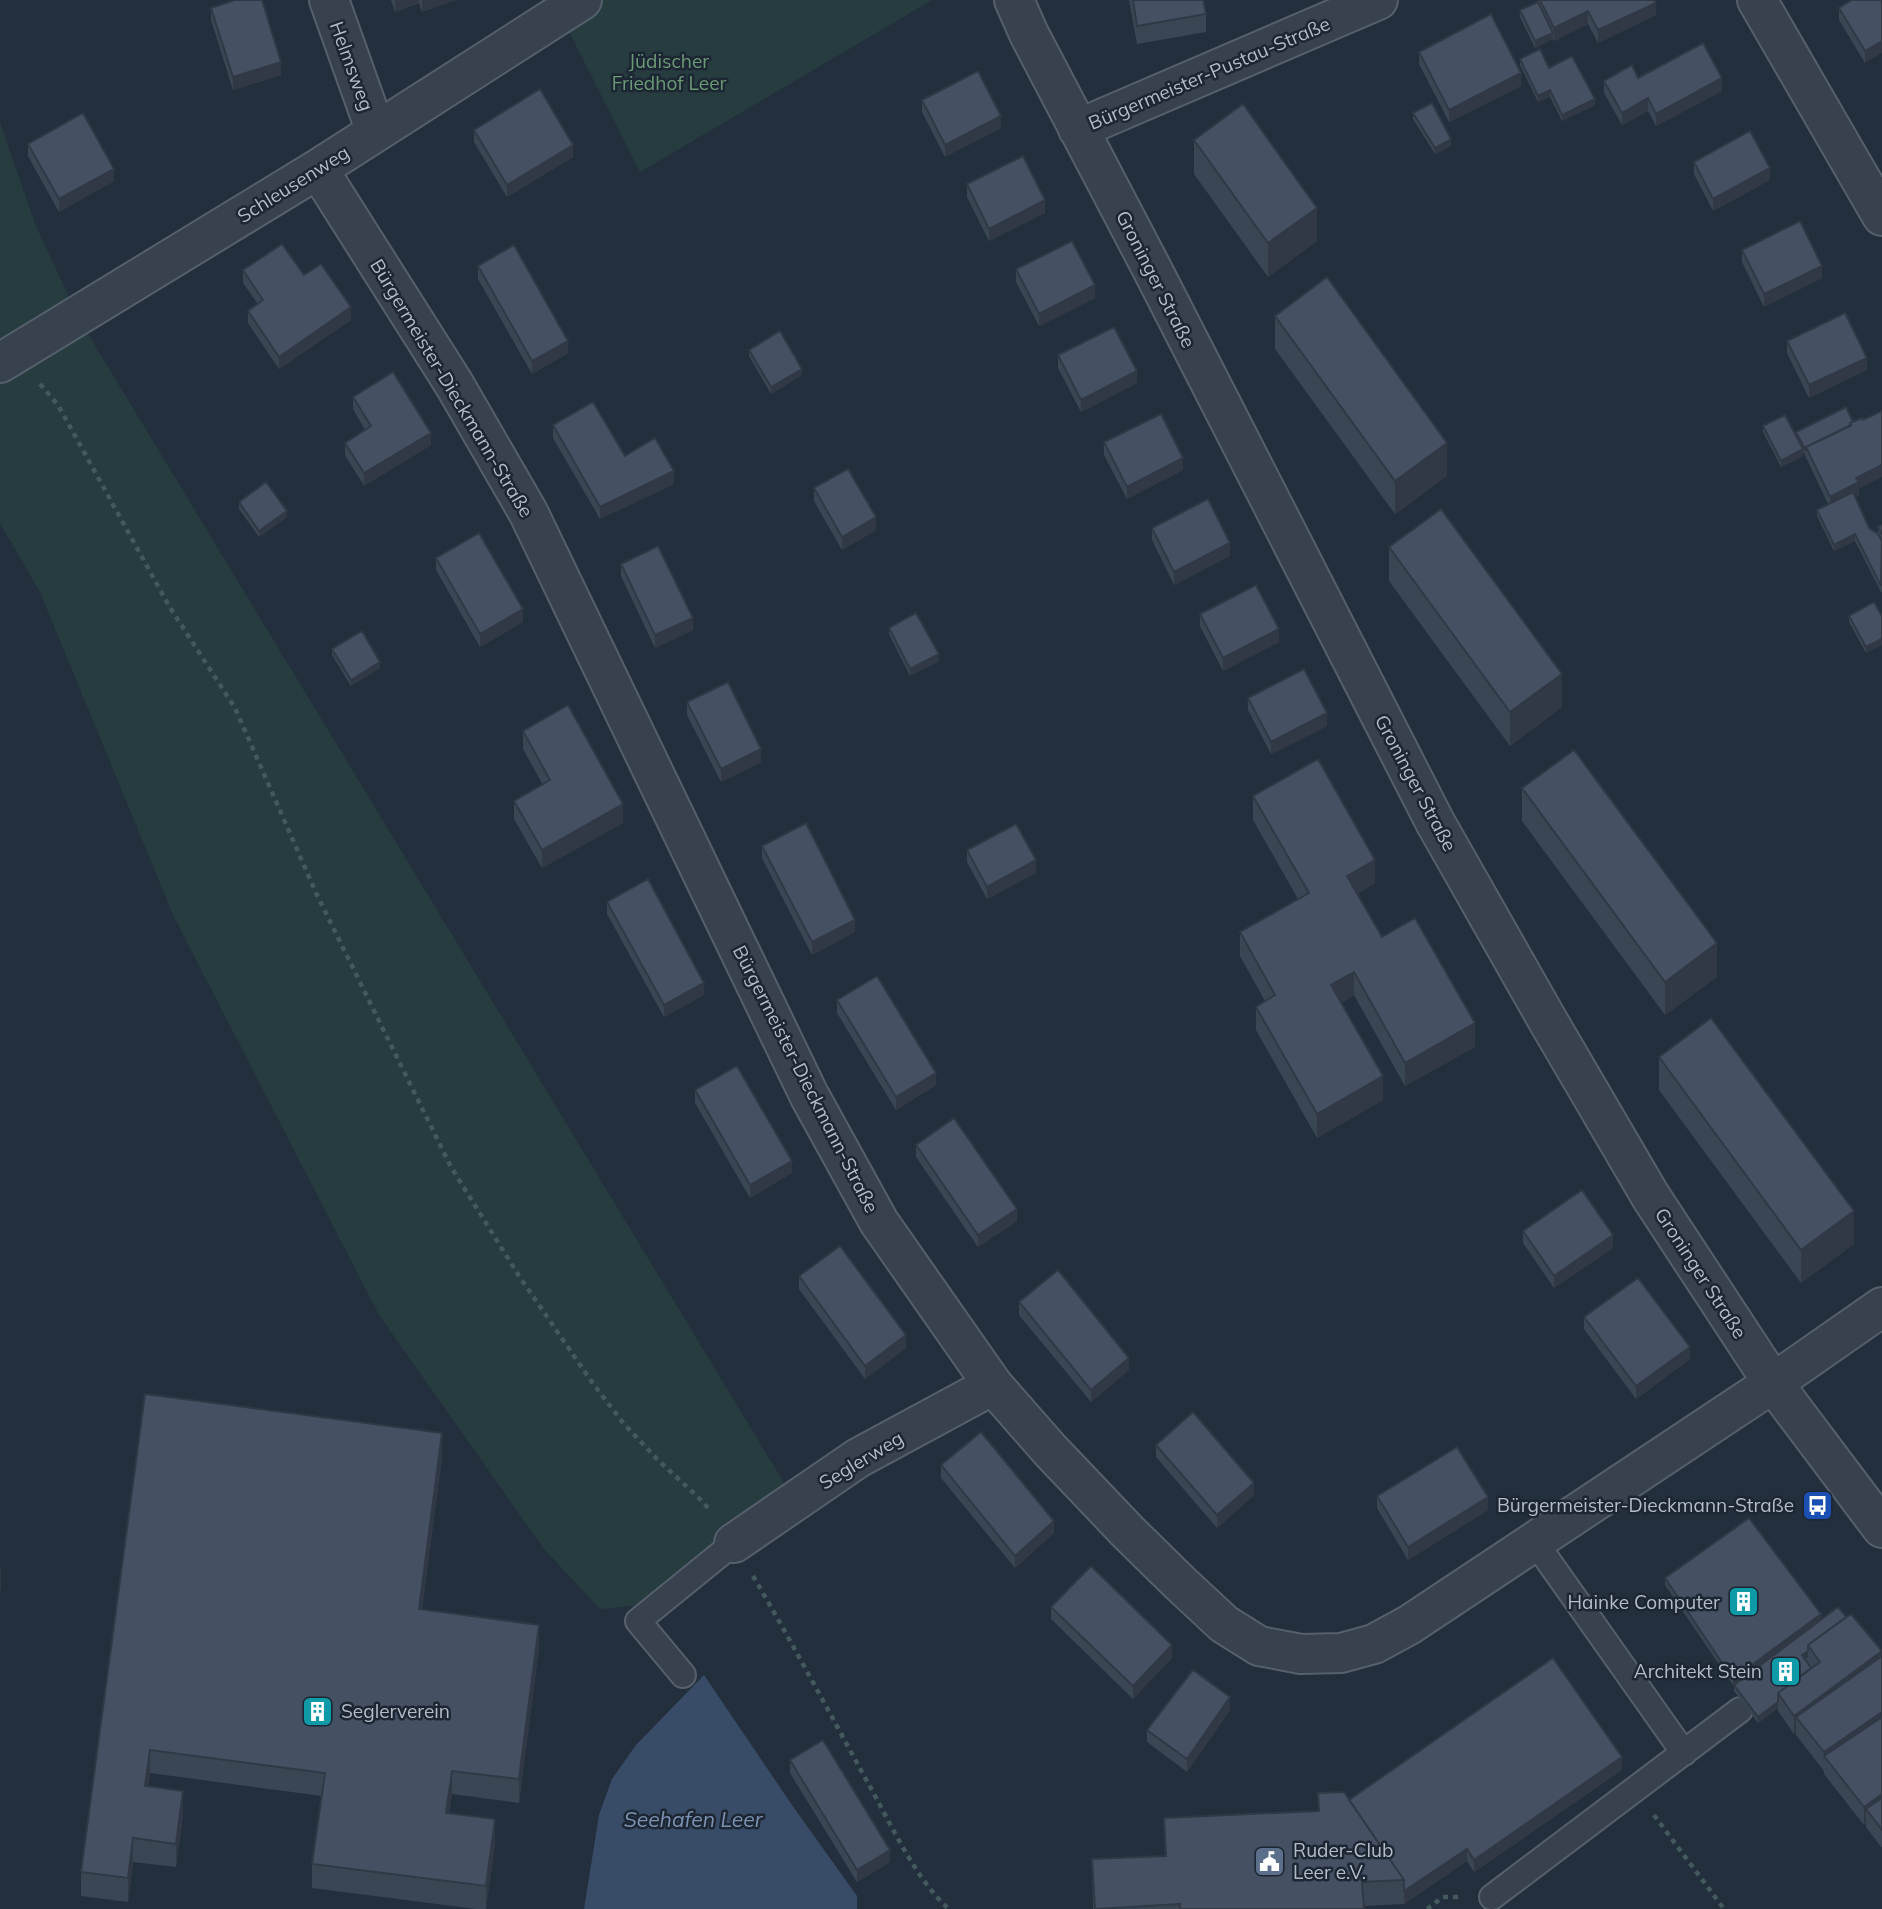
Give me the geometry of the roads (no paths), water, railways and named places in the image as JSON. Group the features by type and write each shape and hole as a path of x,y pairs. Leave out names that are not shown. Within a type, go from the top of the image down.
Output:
{"street":[{"name":"Helmsweg","path":"328,0 376,132"},
{"name":"Schleusenweg","path":"3,362 318,170 582,0"},
{"name":"Groninger Straße","path":"1014,0 1029,34 1442,834 1541,1009 1651,1197 1773,1382 1882,1528"},
{"name":"Bürgermeister-Pustau-Straße","path":"1079,130 1378,0"},
{"path":"1756,0 1882,216"},
{"name":"Bürgermeister-Dieckmann-Straße","path":"318,170 454,384 528,513 809,1095 879,1222 993,1385 1050,1450 1171,1575 1224,1624 1259,1646 1301,1654 1341,1653 1374,1644 1409,1625 1535,1542 1882,1307"},
{"name":"Seglerweg","path":"734,1543 858,1458 993,1385"}],"lane":[{"path":"1535,1542 1684,1753"},
{"path":"683,1675 638,1621 734,1543"},
{"path":"1492,1897 1740,1710"}],"water":[{"name":"Seehafen Leer","path":"704,1675 857,1896 857,1909 584,1909 599,1815 612,1779 636,1745"}],"place":[{"name":"Bürgermeister-Dieckmann-Straße","path":"1817,1505"},
{"name":"Hainke Computer","path":"1743,1602"},
{"name":"Architekt Stein","path":"1785,1671"},
{"name":"Seglerverein","path":"318,1711"},
{"name":"Ruder-Club Leer e.V.","path":"1270,1861"}],"park label":[{"name":"Jüdischer Friedhof Leer","path":"669,72"}]}
